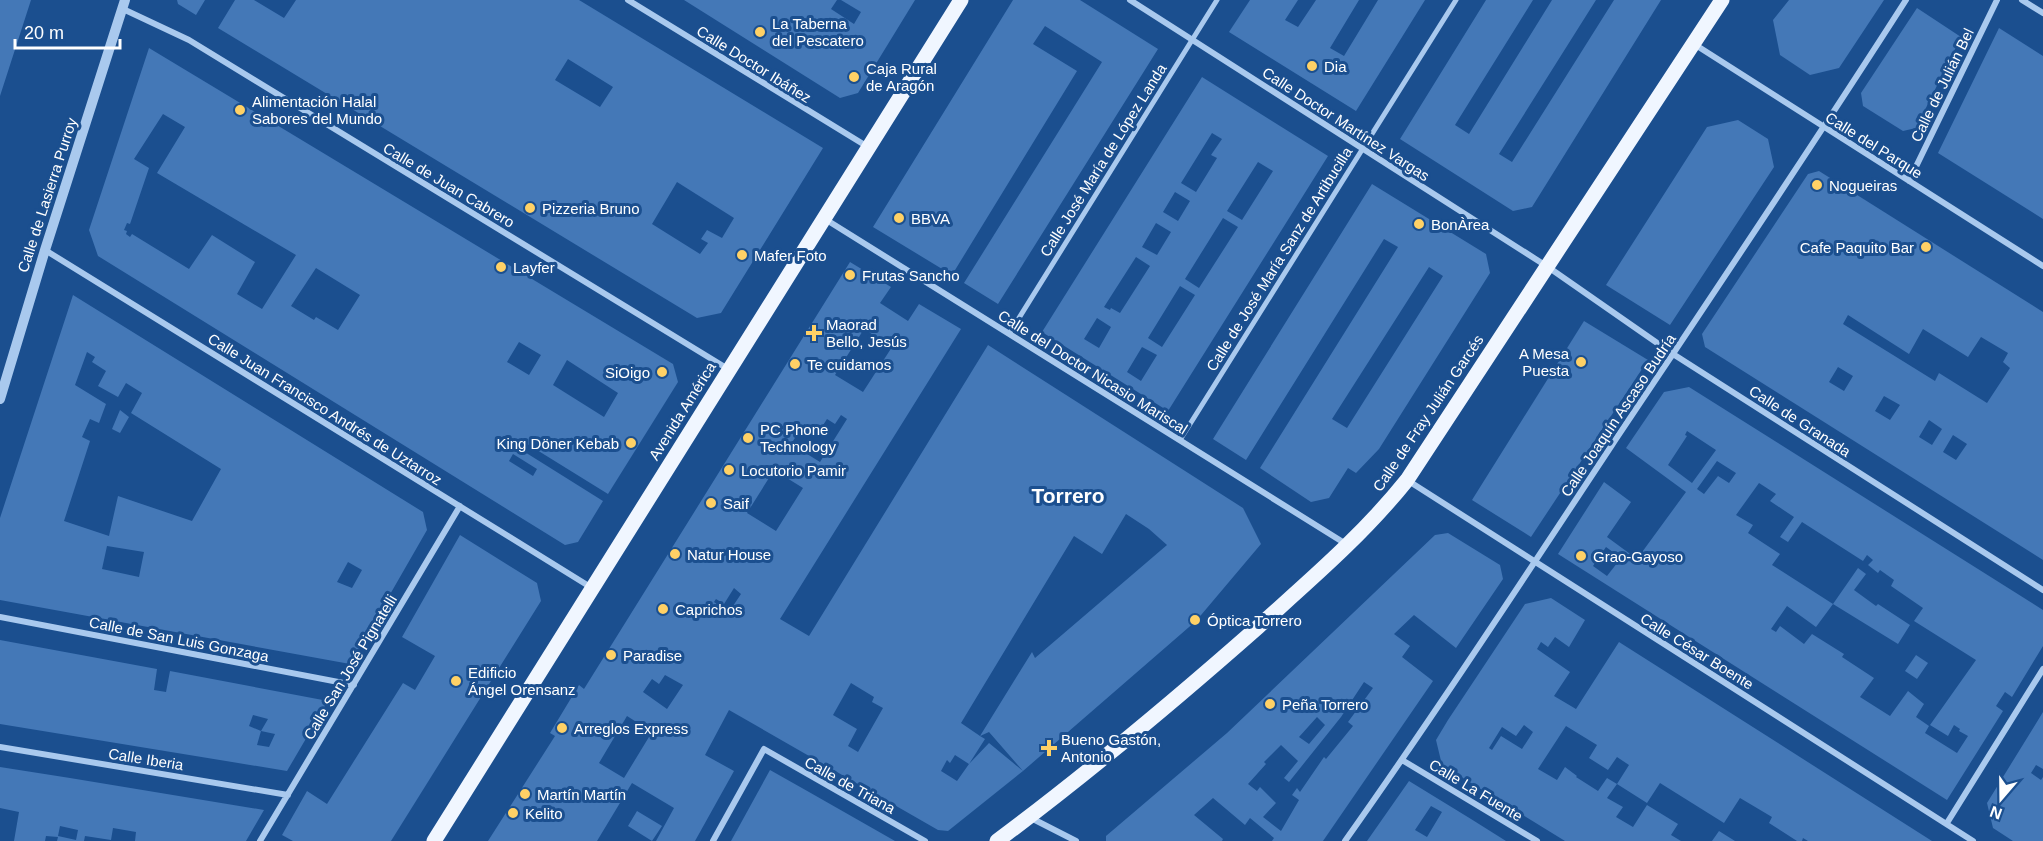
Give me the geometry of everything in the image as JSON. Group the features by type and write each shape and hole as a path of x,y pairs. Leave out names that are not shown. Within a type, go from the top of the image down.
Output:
{"main road":[{"name":"Avenida América","path":"434,841 961,0"},
{"name":"Calle de Fray Julián Garcés","path":"997,841 1193,684 1349,546 1381,513 1407,480 1722,0"}],"street":[{"name":"Calle Doctor Ibáñez","path":"628,0 868,147"},
{"name":"Calle Doctor Martínez Vargas","path":"1130,0 1548,267"},
{"name":"Calle José María de López Landa","path":"1009,334 1217,0"},
{"name":"Calle de José María Sanz de Artibucilla","path":"1180,440 1456,0"},
{"name":"Calle Joaquín Ascaso Budría","path":"1345,841 1402,760 1673,354 1906,0"},
{"name":"Calle de Julián Bel","path":"1909,181 1997,0"},
{"path":"2022,0 2043,14"},
{"name":"Calle de Lasierra Purroy","path":"0,399 124,4"},
{"name":"Calle de Juan Cabrero","path":"124,4 189,40 729,370"},
{"name":"Calle del Parque","path":"1693,43 2043,266"},
{"name":"Calle del Doctor Nicasio Mariscal","path":"824,219 1349,546"},
{"name":"Calle Juan Francisco Andrés de Uztarroz","path":"45,250 593,588"},
{"name":"Calle de Granada","path":"1548,267 1673,354 2043,590"},
{"name":"Calle César Boente","path":"1407,480 1973,841"},
{"name":"Calle San José Pignatelli","path":"260,841 460,506"},
{"name":"Calle de San Luis Gonzaga","path":"0,617 354,684"},
{"path":"1947,824 2043,669"},
{"name":"Calle Iberia","path":"0,747 288,795"},
{"name":"Calle de Triana","path":"713,841 764,749 925,841"},
{"name":"Calle La Fuente","path":"1402,760 1537,841"},
{"path":"1029,817 1076,841"}],"building":[{"path":"0,0 31,0 0,96"},
{"path":"177,0 205,0 196,15 178,4"},
{"path":"235,0 254,0 284,18 296,0 579,0 823,148 721,313 697,318 218,28","holes":["568,59 613,87 600,107 555,80","677,182 734,218 722,238 707,230 701,239 708,243 700,254 652,224"]},
{"path":"684,0 837,0 831,9 854,24 861,12 841,0 915,0 858,93 840,98"},
{"path":"1013,0 1080,0 1158,49 998,304 964,283 1102,62 1045,26 1033,44 1077,71 952,275 873,227"},
{"path":"1250,0 1298,0 1285,20 1298,27 1316,0 1359,0 1330,48 1344,56 1378,0 1425,0 1356,111 1229,32"},
{"path":"1486,0 1533,0 1455,125 1469,134 1552,0 1596,0 1499,154 1512,162 1614,0 1661,0 1532,207 1513,211 1400,139"},
{"path":"1789,0 1884,0 1839,68 1810,75 1780,55 1773,20"},
{"path":"1917,8 1961,37 1916,128 1903,131 1863,106 1861,93"},
{"path":"1999,28 2043,56 2043,219 1938,153"},
{"path":"149,48 673,364 678,382 608,494 524,442 520,449 603,501 578,542 565,545 98,256 89,230","holes":["163,114 185,127 157,173 296,255 262,309 237,294 255,262 212,235 189,269 132,234 130,237 126,234 127,231 124,230 127,223 130,224 149,168 134,159","316,268 360,295 338,330 316,317 314,320 291,306","519,342 541,355 529,375 507,362","567,360 618,393 604,417 553,385","513,454 537,469 533,476 509,461"]},
{"path":"1202,77 1328,156 1168,411 1042,332","holes":["1212,133 1222,139 1211,155 1217,158 1196,192 1181,183","1258,162 1273,171 1242,220 1227,211","1175,192 1190,201 1178,221 1163,212","1223,218 1238,227 1199,288 1185,279","1156,223 1171,232 1157,255 1142,247","1136,257 1150,266 1120,313 1111,308 1110,310 1104,307","1180,286 1195,295 1162,347 1148,338","1097,318 1111,327 1099,348 1084,339","1142,347 1157,355 1141,381 1127,372"]},
{"path":"1738,120 1768,139 1774,167 1670,325 1606,285 1707,127"},
{"path":"1819,171 2043,312 2043,560 1705,347 1702,334 1808,174","holes":["1848,315 1909,354 1923,329 1968,357 1981,337 2008,353 2003,362 2010,368 1987,403 1939,373 1935,381 1843,324","1838,367 1853,376 1844,391 1829,382","1884,396 1900,405 1890,420 1875,411","1929,420 1942,429 1932,445 1919,437","1953,435 1967,444 1956,460 1943,452"]},
{"path":"1372,184 1486,254 1490,273 1379,449 1356,473 1348,468 1329,498 1311,502 1260,468 1398,247 1384,239 1246,460 1213,439","holes":["1429,267 1443,276 1347,428 1332,419"]},
{"path":"850,262 891,287 880,303 908,321 919,304 961,329 780,619 809,636 988,345 1243,508 1261,544 1196,621 1023,771 948,831 938,830 729,710 705,755 734,771 695,841 656,841 674,808 632,783 597,841 488,841 555,736 550,733 579,685 584,689","holes":["864,329 892,347 863,392 835,375","841,415 847,419 820,462 791,444 804,424 818,433 827,419 835,424","774,470 803,488 776,531 747,513","1126,514 1149,529 1167,545 1035,658 1032,652 980,736 961,723 1074,536 1102,554","734,588 741,594 729,612 714,602 716,599 724,604","665,675 683,685 667,709 643,692 652,679 659,684","851,683 874,697 872,702 883,708 858,752 848,746 857,729 833,715","627,716 652,732 624,778 599,763","989,732 1023,771 989,743 969,764 985,739 980,736","955,755 969,764 957,781 941,771 947,760 950,763"]},
{"path":"73,295 423,512 427,530 350,664 0,600 0,518","holes":["87,352 95,357 92,362 106,371 98,386 118,397 126,383 142,393 131,413 221,469 192,521 118,496 109,536 64,521 90,441 82,437 90,419 99,423 106,404 75,385","107,546 144,552 139,577 102,569","348,562 362,570 352,588 337,582"]},
{"path":"1584,321 1648,360 1531,537 1472,500"},
{"path":"1689,387 2043,610 2043,646 2012,697 2005,692 1996,706 2003,711 1947,800 1558,554 1604,482 1631,502 1607,537 1637,559 1686,492 1626,448 1664,392","holes":["1687,431 1716,450 1692,483 1668,465 1687,436 1685,435","1717,461 1736,473 1729,483 1718,476 1704,494 1697,489","1759,483 1776,494 1770,501 1794,517 1780,537 1788,542 1802,522 1863,561 1867,555 1873,560 1868,565 1878,573 1880,570 1894,580 1891,586 1923,608 1914,621 1976,660 1930,725 1948,736 1954,725 1968,736 1957,753 1925,733 1929,726 1916,717 1924,704 1908,691 1890,716 1860,697 1874,678 1842,657 1844,654 1812,634 1804,644 1780,626 1776,632 1771,629 1787,606 1816,627 1833,604 1772,565 1780,554 1748,533 1753,525 1736,515","1606,547 1621,558 1607,576 1593,566"]},
{"path":"120,410 129,417 120,433 112,429"},
{"path":"1448,533 1500,565 1503,579 1456,648 1414,615 1394,634 1410,646 1402,657 1433,681 1323,841 1272,841 1274,838 1250,818 1245,825 1213,798 1194,815 1223,839 1222,841 1106,841 1106,836 1227,733 1435,535","holes":["1364,682 1373,688 1348,722 1353,726 1326,759 1324,757 1300,792 1297,788 1292,795 1299,800 1281,831 1263,817 1276,803 1260,787 1257,791 1248,784 1266,764 1264,762 1281,745 1298,761 1284,778 1289,782 1341,717","1317,717 1325,725 1309,744 1299,737"]},
{"path":"460,535 537,583 541,601 391,841 293,841 282,835 307,791 327,804 403,683 415,690 435,656 402,637"},
{"path":"1858,568 1866,574 1854,590 1876,606 1878,604 1910,625 1898,644 1833,604"},
{"path":"1551,598 1585,620 1569,647 1555,637 1548,647 1541,642 1537,649 1570,672 1554,696 1576,709 1619,642 1932,841 1808,841 1803,838 1802,841 1797,841 1769,823 1772,817 1740,798 1724,823 1660,783 1647,803 1617,784 1607,798 1623,807 1616,817 1633,827 1647,805 1678,824 1671,835 1681,841 1565,841 1442,765 1436,740 1525,604","holes":["1524,725 1533,732 1522,749 1501,736 1492,750 1489,748 1502,727 1516,736","1566,726 1597,745 1589,758 1608,770 1617,757 1629,765 1617,784 1607,778 1598,791 1565,767 1557,780 1538,769"]},
{"path":"0,640 157,669 154,690 166,692 170,671 328,701 287,771 0,724","holes":["253,715 268,719 261,731 249,726","261,731 275,734 269,747 257,745"]},
{"path":"1916,655 1928,663 1917,679 1905,671"},
{"path":"2043,712 2043,769 2036,765 2031,773 2041,780 2043,777 2043,841 2013,841 1993,828 1987,803"},
{"path":"0,767 264,810 246,841 135,841 136,832 113,828 111,840 85,836 84,841 57,841 58,837 46,836 45,841 14,841 19,812 0,808","holes":["60,826 78,830 76,840 58,836"]},
{"path":"770,770 809,792 895,841 731,841"},
{"path":"1409,781 1506,841 1367,841","holes":["1431,806 1442,812 1427,837 1415,830"]},
{"path":"637,811 662,826 652,841 628,826"},
{"path":"1719,831 1735,841 1712,841"}],"place":[{"name":"La Taberna del Pescatero","path":"760,32"},
{"name":"Dia","path":"1312,66"},
{"name":"Caja Rural de Aragón","path":"854,77"},
{"name":"Alimentación Halal Sabores del Mundo","path":"240,110"},
{"name":"Nogueiras","path":"1817,185"},
{"name":"Pizzeria Bruno","path":"530,208"},
{"name":"BBVA","path":"899,218"},
{"name":"BonÀrea","path":"1419,224"},
{"name":"Cafe Paquito Bar","path":"1926,247"},
{"name":"Mafer Foto","path":"742,255"},
{"name":"Layfer","path":"501,267"},
{"name":"Frutas Sancho","path":"850,275"},
{"name":"Maorad Bello, Jesús","path":"814,333"},
{"name":"A Mesa Puesta","path":"1581,362"},
{"name":"Te cuidamos","path":"795,364"},
{"name":"SiOigo","path":"662,372"},
{"name":"PC Phone Technology","path":"748,438"},
{"name":"King Döner Kebab","path":"631,443"},
{"name":"Locutorio Pamir","path":"729,470"},
{"name":"Saif","path":"711,503"},
{"name":"Natur House","path":"675,554"},
{"name":"Grao-Gayoso","path":"1581,556"},
{"name":"Caprichos","path":"663,609"},
{"name":"Óptica Torrero","path":"1195,620"},
{"name":"Paradise","path":"611,655"},
{"name":"Edificio Ángel Orensanz","path":"456,681"},
{"name":"Peña Torrero","path":"1270,704"},
{"name":"Arreglos Express","path":"562,728"},
{"name":"Bueno Gastón, Antonio","path":"1049,748"},
{"name":"Martín Martín","path":"525,794"},
{"name":"Kelito","path":"513,813"}],"district":[{"name":"Torrero","path":"1068,495"}]}
